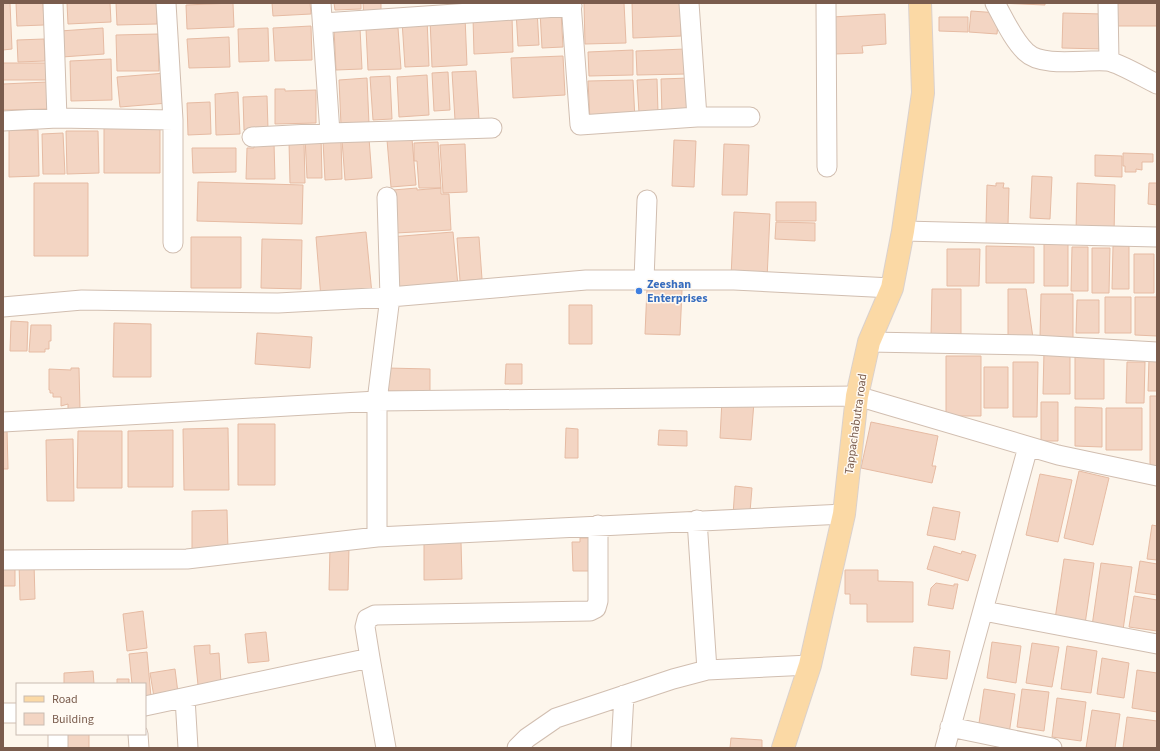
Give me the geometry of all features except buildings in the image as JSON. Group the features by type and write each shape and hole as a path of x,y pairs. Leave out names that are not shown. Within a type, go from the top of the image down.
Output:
{"main road":[{"name":"Tappachabutra road","path":"783,748 810,664 844,514 857,396 869,342 892,288 903,231 923,93 920,3"}],"street":[{"path":"53,3 57,118"},
{"path":"166,3 173,120 173,243"},
{"path":"322,3 330,133"},
{"path":"689,3 697,117"},
{"path":"826,3 828,167"},
{"path":"995,3 1015,38 1026,53 1035,59 1050,61 1109,61 1157,84"},
{"path":"1108,3 1109,61"},
{"path":"323,23 572,4 580,126 697,117 750,117"},
{"path":"3,121 57,118 173,120"},
{"path":"252,137 492,128"},
{"path":"377,537 377,401 390,297 387,197"},
{"path":"644,280 647,200"},
{"path":"903,231 1157,237"},
{"path":"3,307 82,300 278,303 390,297 586,280 734,280 892,288"},
{"path":"869,342 1034,345 1157,352"},
{"path":"3,422 377,401 857,396 1058,455 1157,476"},
{"path":"945,748 984,611 1028,446"},
{"path":"3,560 187,558 377,537 696,520 844,514"},
{"path":"696,520 707,670"},
{"path":"386,748 365,627 367,619 375,615 590,610 596,608 598,601 598,525"},
{"path":"984,611 1157,644"},
{"path":"146,706 370,658"},
{"path":"517,748 527,738 556,718 624,695 707,670 810,664"},
{"path":"621,748 624,695"},
{"path":"185,698 188,748"},
{"path":"3,712 16,713"},
{"path":"950,727 1046,747"},
{"path":"58,735 58,748"},
{"path":"138,735 139,748"}],"place":[{"name":"Zeeshan Enterprises","path":"639,291"}]}
